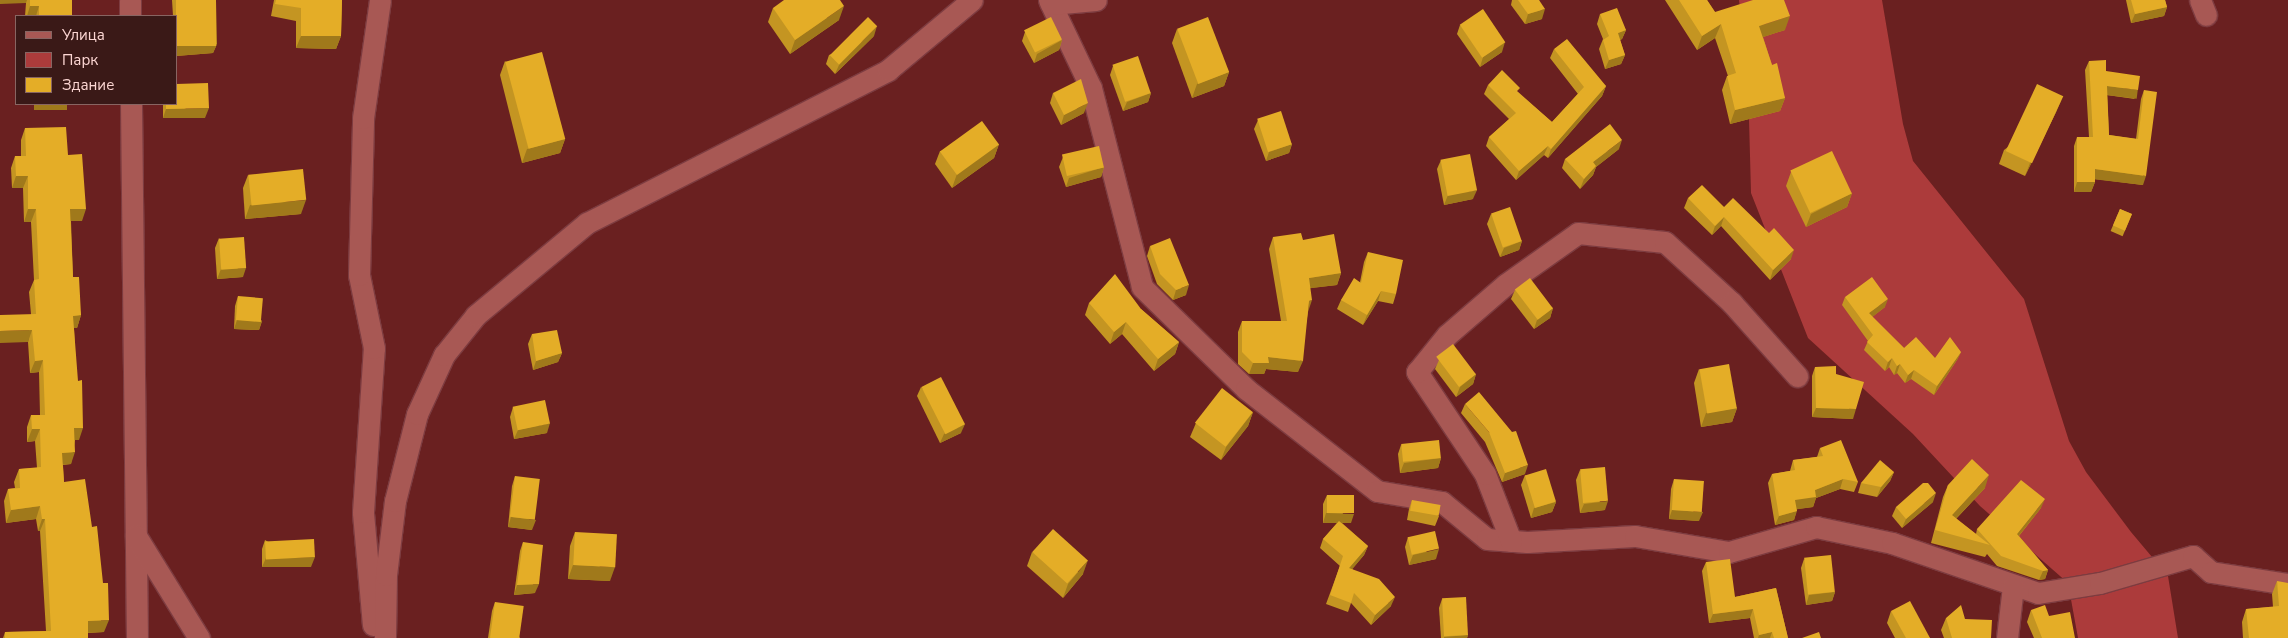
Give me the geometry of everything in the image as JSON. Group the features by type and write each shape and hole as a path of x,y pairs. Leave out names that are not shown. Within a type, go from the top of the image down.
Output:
{"street":[{"path":"130,0 130,15"},
{"path":"373,638 363,512 374,348 359,275 363,118 380,0"},
{"path":"385,638 386,576 395,501 417,414 444,355 476,315 587,222 888,70 972,0"},
{"path":"1096,0 1050,2 1091,88 1142,286 1246,389 1377,492 1442,502 1487,539 1512,541 1635,536 1729,552 1816,528 1892,543 2038,593 2091,584 2193,556 2211,572 2288,584"},
{"path":"131,105 137,638"},
{"path":"1512,541 1485,474 1417,372 1447,335 1499,290 1578,233 1665,242 1732,303 1797,376"},
{"path":"136,536 199,638"},
{"path":"2007,638 2013,586"}],"green space":[{"path":"1739,0 1882,0 1903,124 1913,161 2024,299 2069,441 2086,472 2131,532 2168,576 2178,638 2078,638 2068,583 1980,506 1913,434 1808,338 1751,193 1748,82"}],"building":[{"path":"30,0 72,0 72,15 39,15 39,6 30,6"},
{"path":"176,0 216,0 216,46 178,46 178,15 176,15"},
{"path":"276,0 342,0 341,36 301,36 301,8 275,4"},
{"path":"784,0 840,0 844,6 795,40 773,8"},
{"path":"1518,0 1539,0 1545,9 1528,14"},
{"path":"1679,0 1707,0 1715,12 1753,0 1784,0 1790,16 1759,26 1772,65 1777,63 1785,98 1735,110 1727,76 1736,73 1721,24 1702,36"},
{"path":"2131,0 2165,0 2167,7 2135,14"},
{"path":"1617,8 1626,30 1618,33 1625,55 1609,60 1603,40 1609,36 1600,14"},
{"path":"1483,9 1505,42 1482,58 1460,25"},
{"path":"868,17 877,26 839,64 830,55"},
{"path":"1051,17 1062,39 1035,53 1024,30"},
{"path":"1208,17 1229,72 1198,84 1177,29"},
{"path":"1567,39 1606,86 1551,149 1548,146 1519,171 1489,137 1516,113 1488,85 1502,70 1520,88 1517,91 1552,122 1584,87 1554,49"},
{"path":"542,52 565,139 529,149 505,62"},
{"path":"1138,56 1151,93 1125,102 1112,65"},
{"path":"2106,60 2106,71 2140,76 2138,90 2107,86 2109,135 2138,139 2144,90 2157,92 2146,176 2095,169 2095,182 2077,182 2077,137 2093,137 2089,61"},
{"path":"1081,79 1088,103 1064,115 1053,93"},
{"path":"208,83 209,108 166,109 166,105 178,105 178,84"},
{"path":"2037,84 2063,96 2032,163 2006,151"},
{"path":"1281,111 1292,144 1268,152 1257,119"},
{"path":"982,121 999,144 957,175 940,152"},
{"path":"1610,124 1622,140 1593,162 1596,166 1584,179 1565,159"},
{"path":"66,127 68,155 82,154 86,209 70,209 73,277 79,277 81,315 73,316 78,381 82,380 83,428 74,428 75,452 62,453 64,482 85,479 92,527 97,526 103,583 108,583 109,620 88,621 88,638 5,638 5,632 51,631 45,519 42,519 40,506 11,510 8,489 20,488 19,469 41,467 40,429 32,429 31,415 45,415 43,360 35,361 32,330 0,331 0,315 36,314 34,280 39,279 36,209 28,209 28,176 16,176 15,156 26,156 25,128"},
{"path":"1099,146 1104,167 1067,176 1062,155"},
{"path":"1832,151 1852,194 1810,213 1790,170"},
{"path":"1470,154 1477,190 1448,196 1441,160"},
{"path":"303,169 306,200 252,206 248,175"},
{"path":"1702,185 1724,207 1733,198 1769,233 1774,228 1794,250 1773,270 1724,217 1715,226 1688,198"},
{"path":"1510,207 1522,241 1503,248 1491,214"},
{"path":"2120,209 2132,214 2125,231 2113,226"},
{"path":"1301,233 1303,240 1334,234 1341,273 1309,278 1312,300 1309,301 1303,361 1268,357 1269,363 1253,363 1242,352 1242,321 1287,321 1273,237"},
{"path":"244,237 246,268 221,270 219,239"},
{"path":"1170,238 1189,285 1176,290 1160,274 1150,246"},
{"path":"1368,252 1403,260 1396,294 1381,291 1367,315 1341,300 1354,278 1361,283"},
{"path":"1115,274 1141,309 1179,342 1158,359 1126,322 1114,332 1089,303"},
{"path":"1872,277 1888,299 1869,313 1904,348 1916,337 1935,358 1950,337 1961,352 1937,386 1914,370 1908,375 1900,364 1897,366 1892,358 1888,362 1867,342 1873,335 1845,297"},
{"path":"1530,278 1553,308 1538,320 1515,289"},
{"path":"238,296 263,298 261,322 236,320"},
{"path":"557,330 562,353 536,361 532,334"},
{"path":"1453,344 1476,374 1459,387 1436,357"},
{"path":"1729,364 1737,408 1707,414 1699,369"},
{"path":"1836,366 1836,374 1864,382 1856,409 1816,408 1815,367"},
{"path":"941,377 965,424 945,434 921,387"},
{"path":"1222,388 1253,412 1226,447 1195,423"},
{"path":"1479,392 1512,432 1516,431 1528,465 1505,473 1489,432 1465,404"},
{"path":"545,400 550,423 518,430 513,407"},
{"path":"1439,440 1441,458 1403,462 1401,444"},
{"path":"1841,440 1858,482 1843,479 1815,490 1816,497 1795,500 1797,511 1779,516 1772,474 1795,470 1793,460 1823,456 1820,448"},
{"path":"1972,459 1989,475 1952,515 1990,545 1935,530 1948,485"},
{"path":"1880,460 1894,472 1881,487 1861,483"},
{"path":"1605,467 1608,501 1583,503 1580,469"},
{"path":"1546,469 1556,502 1535,508 1525,475"},
{"path":"515,476 540,479 535,520 510,517"},
{"path":"1674,479 1704,481 1702,512 1672,510"},
{"path":"2021,480 2045,499 2017,534 2048,570 2043,571 2001,556 1977,529"},
{"path":"1923,483 1928,483 1936,493 1906,519 1896,507"},
{"path":"1327,495 1354,495 1354,513 1327,513"},
{"path":"1412,500 1441,505 1439,516 1410,511"},
{"path":"1339,521 1368,546 1349,568 1379,579 1395,597 1375,615 1354,593 1351,603 1330,595 1343,556 1323,539"},
{"path":"1053,529 1088,560 1067,583 1032,552"},
{"path":"1435,531 1439,549 1412,555 1408,537"},
{"path":"575,532 617,534 615,567 573,565"},
{"path":"314,539 315,557 266,560 265,542"},
{"path":"523,542 543,545 539,584 517,585"},
{"path":"1831,555 1835,592 1808,595 1804,558"},
{"path":"1730,559 1735,597 1776,588 1788,638 1774,638 1772,632 1759,635 1753,609 1713,614 1706,562"},
{"path":"2277,581 2288,583 2288,638 2249,638 2246,609 2279,606"},
{"path":"1466,597 1468,635 1444,636 1442,598"},
{"path":"1910,601 1930,638 1906,638 1891,611"},
{"path":"495,602 524,606 519,638 490,638"},
{"path":"1961,605 1965,619 1992,620 1991,638 1952,638 1946,618"},
{"path":"2045,605 2049,616 2070,612 2075,638 2042,638 2031,610"},
{"path":"1819,632 1821,638 1802,638"}]}
